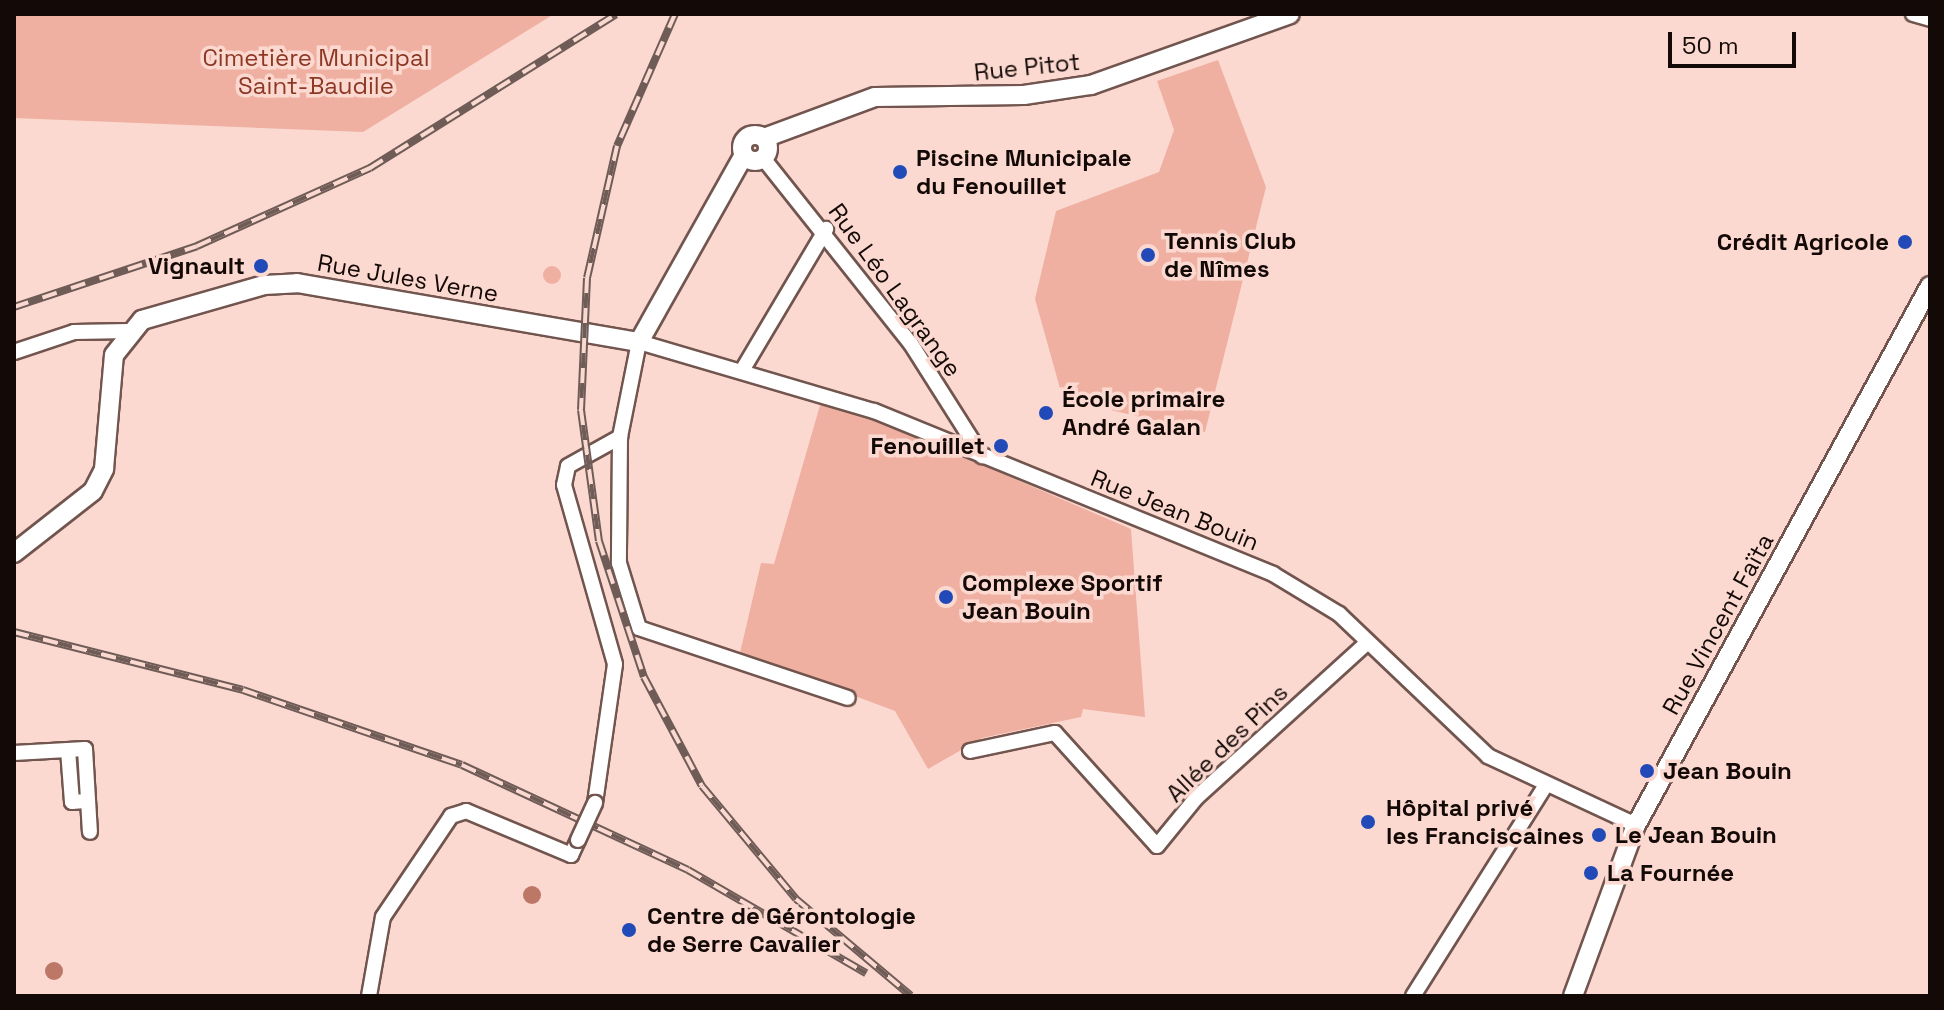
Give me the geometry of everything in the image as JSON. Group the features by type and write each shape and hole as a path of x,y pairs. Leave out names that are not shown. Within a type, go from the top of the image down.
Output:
{"street":[{"name":"Rue Pitot","path":"639,342 764,138 875,97 1024,95 1091,85 1290,14"},
{"path":"1913,14 1930,19"},
{"name":"Rue Léo Lagrange","path":"754,156 826,229 982,456"},
{"path":"743,369 826,229"},
{"name":"Rue Jules Verne","path":"129,331 178,307 297,283 639,342"},
{"name":"Rue Vincent Faïta","path":"1573,996 1636,825 1922,325 1930,286"},
{"path":"14,352 74,332 129,331 109,377 104,469 93,491 14,553"},
{"path":"639,342 620,437 619,563 639,628 848,698"},
{"name":"Rue Jean Bouin","path":"639,342 743,369 982,456 1273,574 1339,614 1366,644 1488,756 1545,786 1636,825"},
{"path":"369,996 383,917 451,816 466,811 571,855 595,803 615,664 564,485 568,466 620,437"},
{"name":"Allée des Pins","path":"970,751 1055,733 1157,846 1197,797 1366,644"},
{"path":"14,753 85,749 90,832"},
{"path":"1413,996 1545,786"}],"green space":[{"name":"Cimetière Municipal Saint-Baudile","path":"14,14 554,14 363,132 14,118"},
{"name":"Tennis Club de Nîmes","path":"1218,60 1266,187 1205,432 1063,399 1035,299 1056,211 1159,172 1174,130 1157,81"},
{"path":"552,266 561,275 552,284 543,275"},
{"name":"Complexe Sportif Jean Bouin","path":"821,402 855,410 1131,529 1145,717 1083,709 1081,717 982,738 928,769 895,711 740,653 761,563 774,564"}],"shaded area":[{"path":"532,886 541,895 532,904 523,895"},
{"path":"54,962 63,971 54,980 45,971"}],"railway":[{"path":"14,307 197,246 370,168 616,14"},
{"path":"675,14 617,146 587,278 581,410 599,541 644,677 702,786 796,899 911,996"},
{"path":"14,632 243,690 462,765 688,870 866,973"}],"place":[{"name":"Piscine Municipale du Fenouillet","path":"900,172"},
{"name":"Crédit Agricole","path":"1905,242"},
{"name":"Tennis Club de Nîmes","path":"1148,255"},
{"name":"Vignault","path":"261,266"},
{"name":"École primaire André Galan","path":"1046,413"},
{"name":"Fenouillet","path":"1001,446"},
{"name":"Complexe Sportif Jean Bouin","path":"946,597"},
{"name":"Jean Bouin","path":"1647,771"},
{"name":"Hôpital privé les Franciscaines","path":"1368,822"},
{"name":"Le Jean Bouin","path":"1599,835"},
{"name":"La Fournée","path":"1591,873"},
{"name":"Centre de Gérontologie de Serre Cavalier","path":"629,930"}]}
